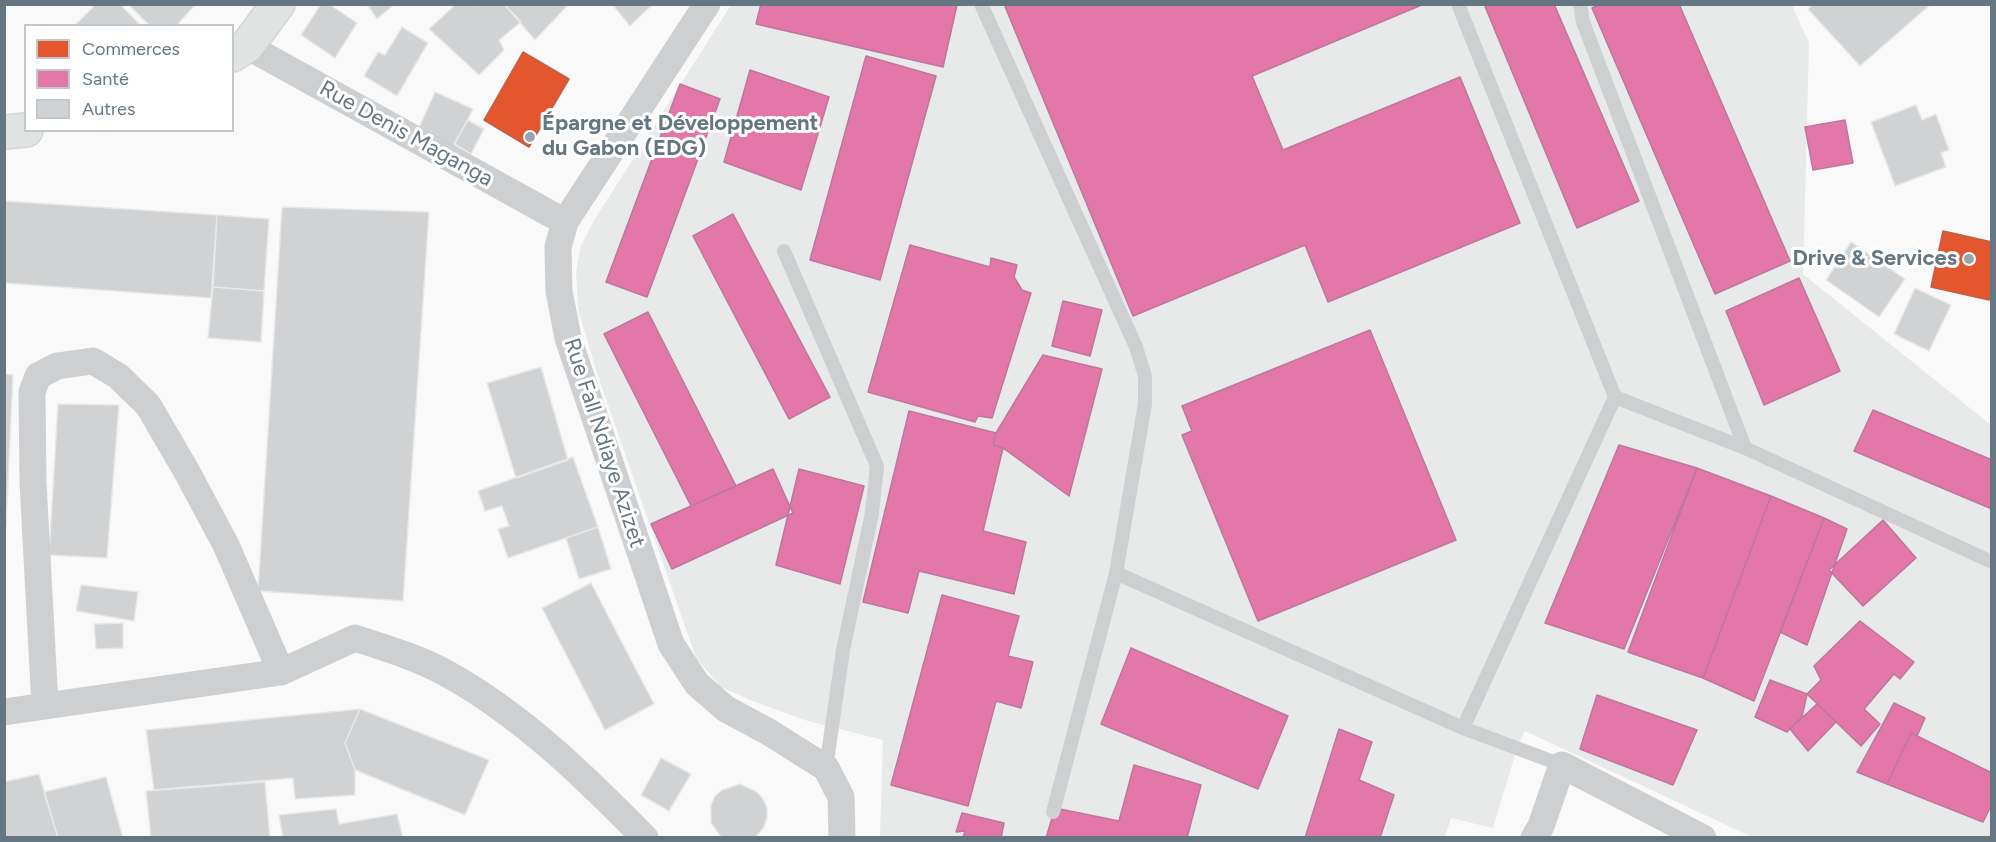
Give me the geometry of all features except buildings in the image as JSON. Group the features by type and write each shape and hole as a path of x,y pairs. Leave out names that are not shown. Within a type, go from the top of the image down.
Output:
{"main road":[{"path":"240,51 278,4"},
{"path":"4,132 24,130"}],"street":[{"name":"Rue Fall Ndiaye Azizet","path":"706,4 565,222 558,247 559,291 568,338 670,644 697,684 726,709 767,731 826,768"},
{"name":"Rue Denis Maganga","path":"240,51 565,222"},
{"path":"45,706 33,482 32,392 38,376 57,366 93,361 118,376 148,405 226,545 281,672"},
{"path":"4,712 281,672 355,638 413,658 445,673 501,708 577,769 645,837"},
{"path":"1534,837 1541,826 1562,765 1703,837"},
{"path":"826,768 841,797 842,837"}],"lane":[{"path":"981,4 1136,347 1145,376 1145,404 1116,573 1053,812"},
{"path":"1458,4 1615,397 1463,729"},
{"path":"1580,4 1583,21 1745,448"},
{"path":"784,251 878,466 872,513 843,650 826,768"},
{"path":"1615,397 1745,448 1992,562"},
{"path":"1116,573 1463,729 1562,765"}],"shaded area":[{"path":"731,5 1792,5 1809,43 1803,274 1991,425 1991,837 1752,837 1525,731 1517,748 1493,828 1451,818 1445,837 880,837 883,740 808,721 755,702 721,687 696,658 597,373 578,309 576,272 581,245 595,219"}],"place":[{"name":"Épargne et Développement du Gabon (EDG)","path":"530,137"},
{"name":"Drive & Services","path":"1969,259"}]}
